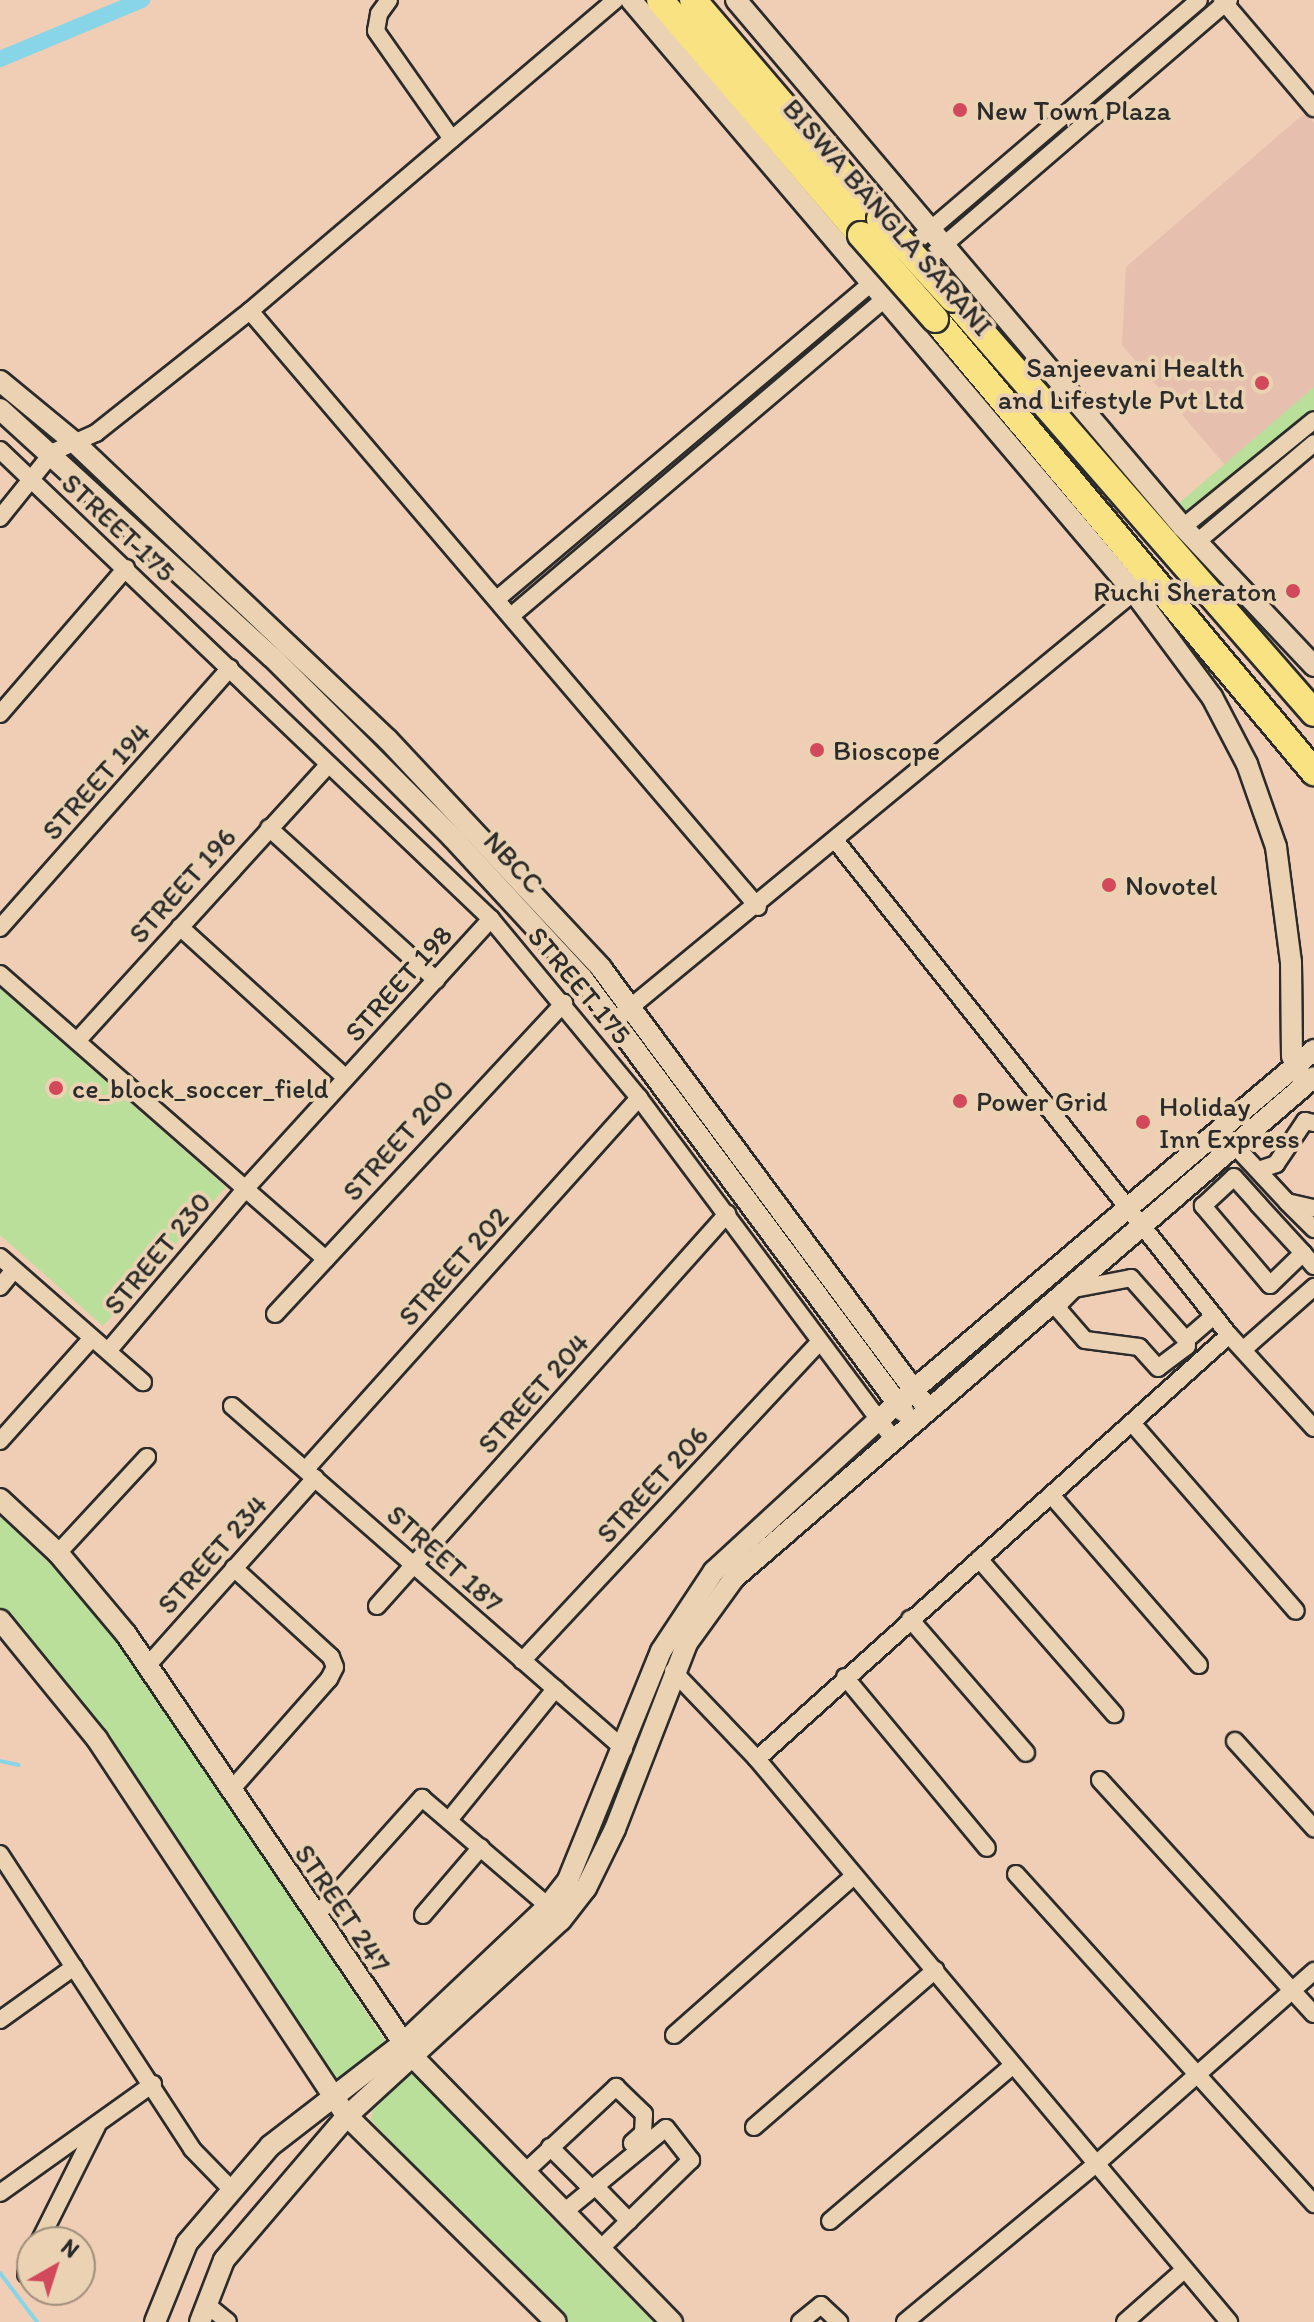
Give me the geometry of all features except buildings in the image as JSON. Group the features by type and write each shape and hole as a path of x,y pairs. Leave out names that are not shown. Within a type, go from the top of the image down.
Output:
{"main road":[{"name":"BISWA BANGLA SARANI","path":"660,0 870,227 953,299 1314,713"},
{"name":"BISWA BANGLA SARANI","path":"693,0 870,227 935,319 1314,772"}],"street":[{"path":"389,0 379,14 376,31 452,139"},
{"path":"0,518 33,482 53,452 96,433 250,311 615,0"},
{"path":"631,0 1134,592 1220,710 1271,828 1287,914 1307,1078"},
{"path":"736,0 1190,535 1314,666"},
{"path":"511,616 879,291 928,227 1199,0"},
{"path":"497,599 942,243 1226,1 1314,108"},
{"path":"250,311 758,907"},
{"path":"0,381 74,442 388,740 634,1007 928,1408"},
{"name":"NBCC","path":"0,409 53,452 272,657 441,825 615,1020 911,1421"},
{"path":"1190,535 1314,420"},
{"path":"1190,535 1314,443"},
{"name":"STREET 175","path":"0,450 491,919 564,1003 639,1098 892,1437"},
{"path":"0,714 126,568"},
{"path":"615,1020 758,907 1134,592"},
{"name":"STREET 194","path":"0,928 230,668"},
{"name":"STREET 196","path":"77,1041 328,765"},
{"path":"269,828 436,980"},
{"path":"835,840 1229,1335 1314,1428"},
{"name":"STREET 198","path":"246,1188 491,919"},
{"path":"180,927 346,1078"},
{"path":"0,974 326,1259"},
{"name":"STREET 200","path":"275,1314 564,1003"},
{"path":"155,2322 187,2243 270,2146 407,2051 561,1920 586,1888 615,1829 673,1671 712,1603 743,1567 928,1408 1134,1216 1191,1183 1235,1146 1307,1078 1314,1050"},
{"path":"228,2322 203,2313 224,2260 347,2116 548,1906 583,1851 661,1651 714,1571 913,1390 1307,1078"},
{"name":"STREET 202","path":"310,1474 639,1098"},
{"path":"1258,1170 1276,1164 1305,1121 1314,1123"},
{"path":"1235,1146 1314,1229"},
{"path":"1212,1165 1227,1183"},
{"path":"1234,1177 1308,1260 1270,1285 1203,1206 1227,1183 1234,1177"},
{"path":"1191,1183 1208,1202"},
{"name":"STREET 230","path":"108,1351 246,1188"},
{"path":"1287,1202 1314,1208"},
{"name":"STREET 204","path":"377,1606 727,1214"},
{"path":"0,1257 143,1382"},
{"path":"0,1287 14,1270"},
{"path":"1131,1278 1186,1340 1187,1346 1158,1368 1139,1347 1085,1340 1059,1310 1060,1303 1074,1289 1131,1278"},
{"path":"1244,1349 1314,1287"},
{"path":"1186,1340 1214,1316"},
{"path":"757,1759 1229,1335"},
{"name":"STREET 230","path":"0,1441 92,1338"},
{"name":"STREET 206","path":"522,1661 819,1342"},
{"name":"STREET 187","path":"232,1406 624,1749"},
{"path":"1132,1423 1296,1611"},
{"path":"58,1553 147,1457"},
{"name":"STREET 234","path":"148,1665 234,1568 310,1474"},
{"path":"1052,1496 1199,1665"},
{"name":"STREET 247","path":"0,1499 58,1553 148,1665 407,2051 672,2322"},
{"path":"979,1559 1114,1714"},
{"path":"231,1790 329,1679 335,1667 331,1657 234,1568"},
{"path":"910,1619 1026,1753"},
{"path":"0,1620 97,1739 347,2116 556,2322"},
{"path":"673,1671 757,1759 1229,2322"},
{"path":"845,1677 987,1848"},
{"path":"449,1820 555,1689"},
{"path":"1235,1741 1314,1828"},
{"path":"1100,1780 1314,2014"},
{"path":"316,1916 422,1798 548,1906"},
{"path":"423,1915 481,1847"},
{"path":"0,1854 74,1967 85,1991 153,2084 192,2149 231,2189"},
{"path":"1016,1874 1199,2071 1314,2204"},
{"path":"674,2035 854,1876"},
{"path":"0,2020 74,1967"},
{"path":"754,2127 935,1970"},
{"path":"905,2322 1095,2165 1314,1971"},
{"path":"830,2221 1013,2065"},
{"path":"0,2193 153,2084"},
{"path":"525,2172 616,2087 644,2114 643,2133 562,2209"},
{"path":"47,2226 99,2123"},
{"path":"590,2184 666,2128 690,2153 691,2160 600,2249"},
{"path":"550,2147 629,2221"},
{"path":"1125,2322 1184,2270"},
{"path":"800,2322 821,2305 839,2322"}],"shaded area":[{"path":"1306,112 1314,123 1314,402 1232,473 1122,345 1126,267"}],"green space":[{"path":"1314,387 1314,409 1189,515 1178,504"},
{"name":"ce_block_soccer_field","path":"0,988 226,1187 103,1326 0,1235"},
{"path":"0,1516 66,1579 132,1661 385,2041 337,2080 217,1912 80,1699 0,1607"},
{"path":"412,2072 653,2322 567,2322 397,2148 371,2120 373,2109"}],"waterway":[{"path":"0,59 142,0"},
{"path":"0,1761 19,1765"},
{"path":"0,2273 37,2322"}],"place":[{"name":"New Town Plaza","path":"960,110"},
{"name":"Sanjeevani Health and Lifestyle Pvt Ltd","path":"1262,383"},
{"name":"Ruchi Sheraton","path":"1293,591"},
{"name":"Bioscope","path":"817,750"},
{"name":"Novotel","path":"1109,885"},
{"name":"ce_block_soccer_field","path":"56,1088"},
{"name":"Power Grid","path":"960,1101"},
{"name":"Holiday Inn Express","path":"1143,1122"}]}
